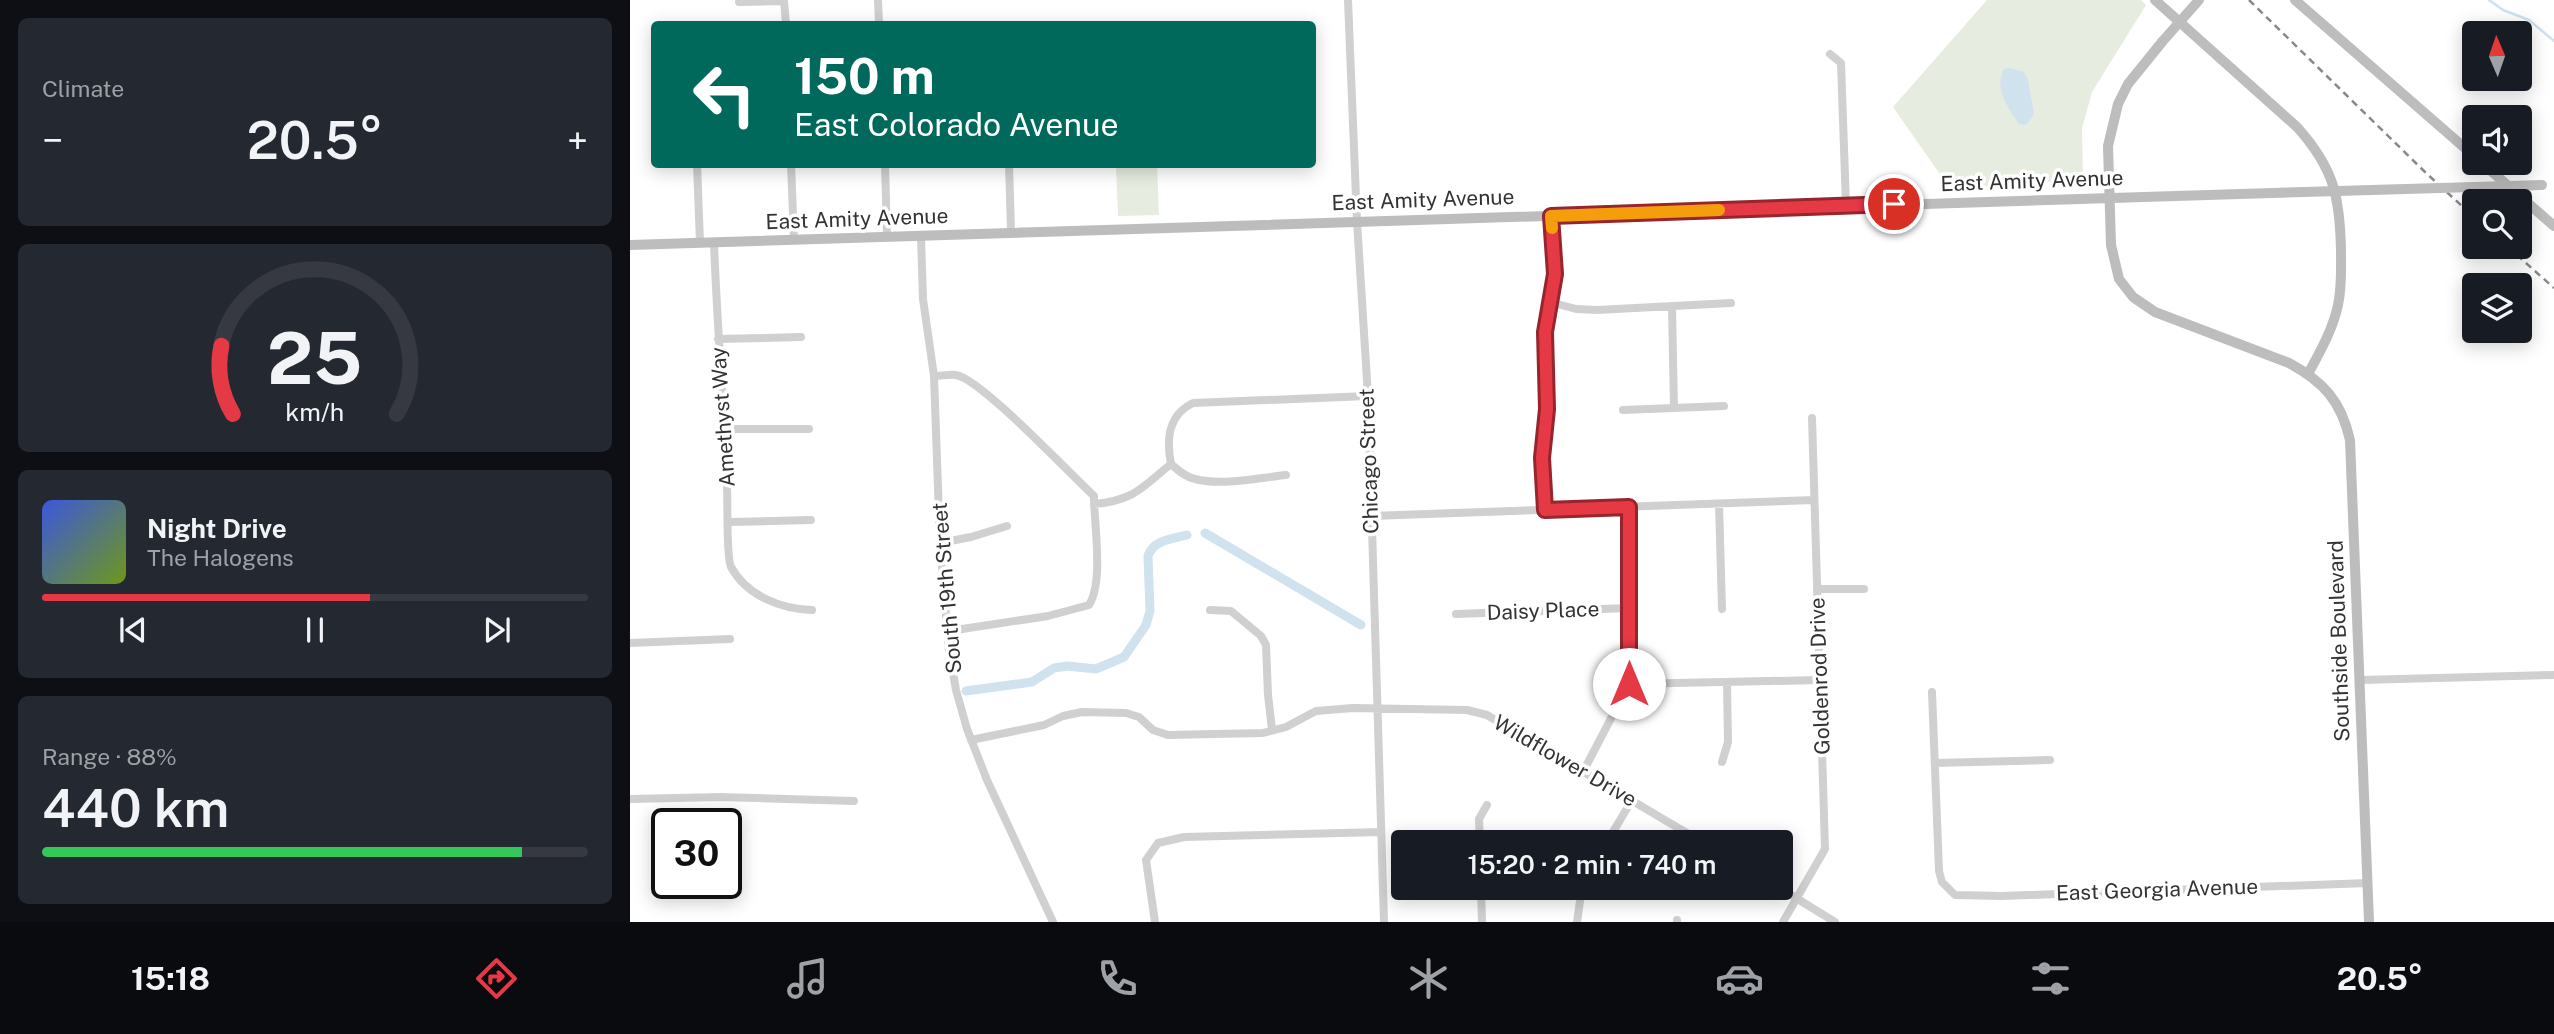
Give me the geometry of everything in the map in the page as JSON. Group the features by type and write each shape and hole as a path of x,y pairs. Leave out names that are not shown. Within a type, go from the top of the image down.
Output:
{"main road":[{"path":"2155,0 2297,127 2315,147 2335,187 2339,208 2342,277 2332,325 2308,374"},
{"name":"Southside Boulevard","path":"2199,0 2128,84 2118,104 2108,146 2111,244 2114,261 2119,279 2133,297 2155,312 2289,363 2324,387 2345,419 2350,440 2369,922"},
{"path":"2298,1 2462,145"},
{"path":"2496,175 2554,226"},
{"name":"East Amity Avenue","path":"630,245 2548,184"}],"street":[{"path":"878,0 879,21"},
{"name":"Chicago Street","path":"1348,0 1367,396 1384,922"},
{"path":"739,2 784,1 785,21"},
{"path":"1830,54 1841,63 1846,205"},
{"path":"696,168 700,243"},
{"path":"791,168 794,240"},
{"path":"884,168 887,237"},
{"path":"1009,168 1011,232"},
{"path":"1545,510 1542,458 1547,409 1545,332 1555,274 1551,216"},
{"name":"South 19th Street","path":"921,236 923,299 934,376 940,542 956,690 971,740 987,780 1053,922"},
{"name":"Amethyst Way","path":"714,243 730,565 746,585 765,600 793,610 812,610"},
{"path":"1550,302 1576,309 1597,310 1731,303"},
{"path":"1672,306 1674,408"},
{"path":"718,339 801,337"},
{"path":"934,376 956,374 971,382 999,405 1094,496 1096,573 1094,598 1089,605 1048,616 948,631"},
{"path":"1286,475 1223,481 1195,479 1171,464 1168,432 1184,408 1193,403 1367,396"},
{"path":"1623,410 1724,406"},
{"name":"Goldenrod Drive","path":"1783,922 1825,849 1812,418"},
{"path":"725,429 809,429"},
{"path":"1094,504 1119,501 1139,491 1171,464"},
{"path":"1371,516 1813,500"},
{"path":"1719,504 1722,609"},
{"path":"1583,772 1629,684 1629,507"},
{"path":"729,522 811,520"},
{"path":"940,542 971,537 1007,526"},
{"path":"1817,589 1864,589"},
{"name":"Daisy Place","path":"1457,614 1629,608"},
{"path":"1210,610 1231,611 1261,636 1266,645 1272,730"},
{"path":"630,643 730,639"},
{"path":"2361,680 2554,675"},
{"path":"1629,684 1821,680"},
{"path":"1722,762 1728,742 1727,683"},
{"path":"1932,692 1936,763 2050,760"},
{"name":"Wildflower Drive","path":"971,740 1044,725 1063,716 1082,712 1126,713 1139,717 1153,730 1168,735 1234,735 1286,727 1316,711 1467,710 1487,715 1682,830"},
{"name":"East Georgia Avenue","path":"1936,763 1938,871 1948,891 1961,896 2368,883"},
{"path":"630,799 693,797 855,802"},
{"path":"1614,830 1632,800"},
{"path":"1479,830 1479,819 1487,805"},
{"path":"1154,922 1146,860 1158,843 1184,837 1381,832"},
{"path":"1793,896 1835,922"},
{"path":"1481,900 1482,922"},
{"path":"1577,922 1580,900"}],"shaded area":[{"path":"1987,0 2141,0 2146,5 2092,92 2082,128 2083,179 1951,190 1893,107"},
{"path":"1116,168 1157,168 1159,215 1118,216"}],"water":[{"path":"2004,69 2024,72 2028,80 2034,114 2026,125 2019,124 2001,91 2001,76"}],"waterway":[{"path":"2489,0 2503,10 2529,20 2554,41"},
{"path":"1205,533 1361,625"},
{"path":"966,691 1032,682 1054,668 1067,666 1096,669 1124,657 1146,625 1150,611 1150,551 1164,541 1187,535"}],"railway":[{"path":"2249,0 2462,206"},
{"path":"2521,259 2554,288"}],"slow traffic":[{"path":"1552,228 1551,216 1719,210"}],"route":[{"path":"1629,684 1629,507 1545,510 1542,458 1547,409 1545,332 1555,274 1551,216 1894,204"}]}
